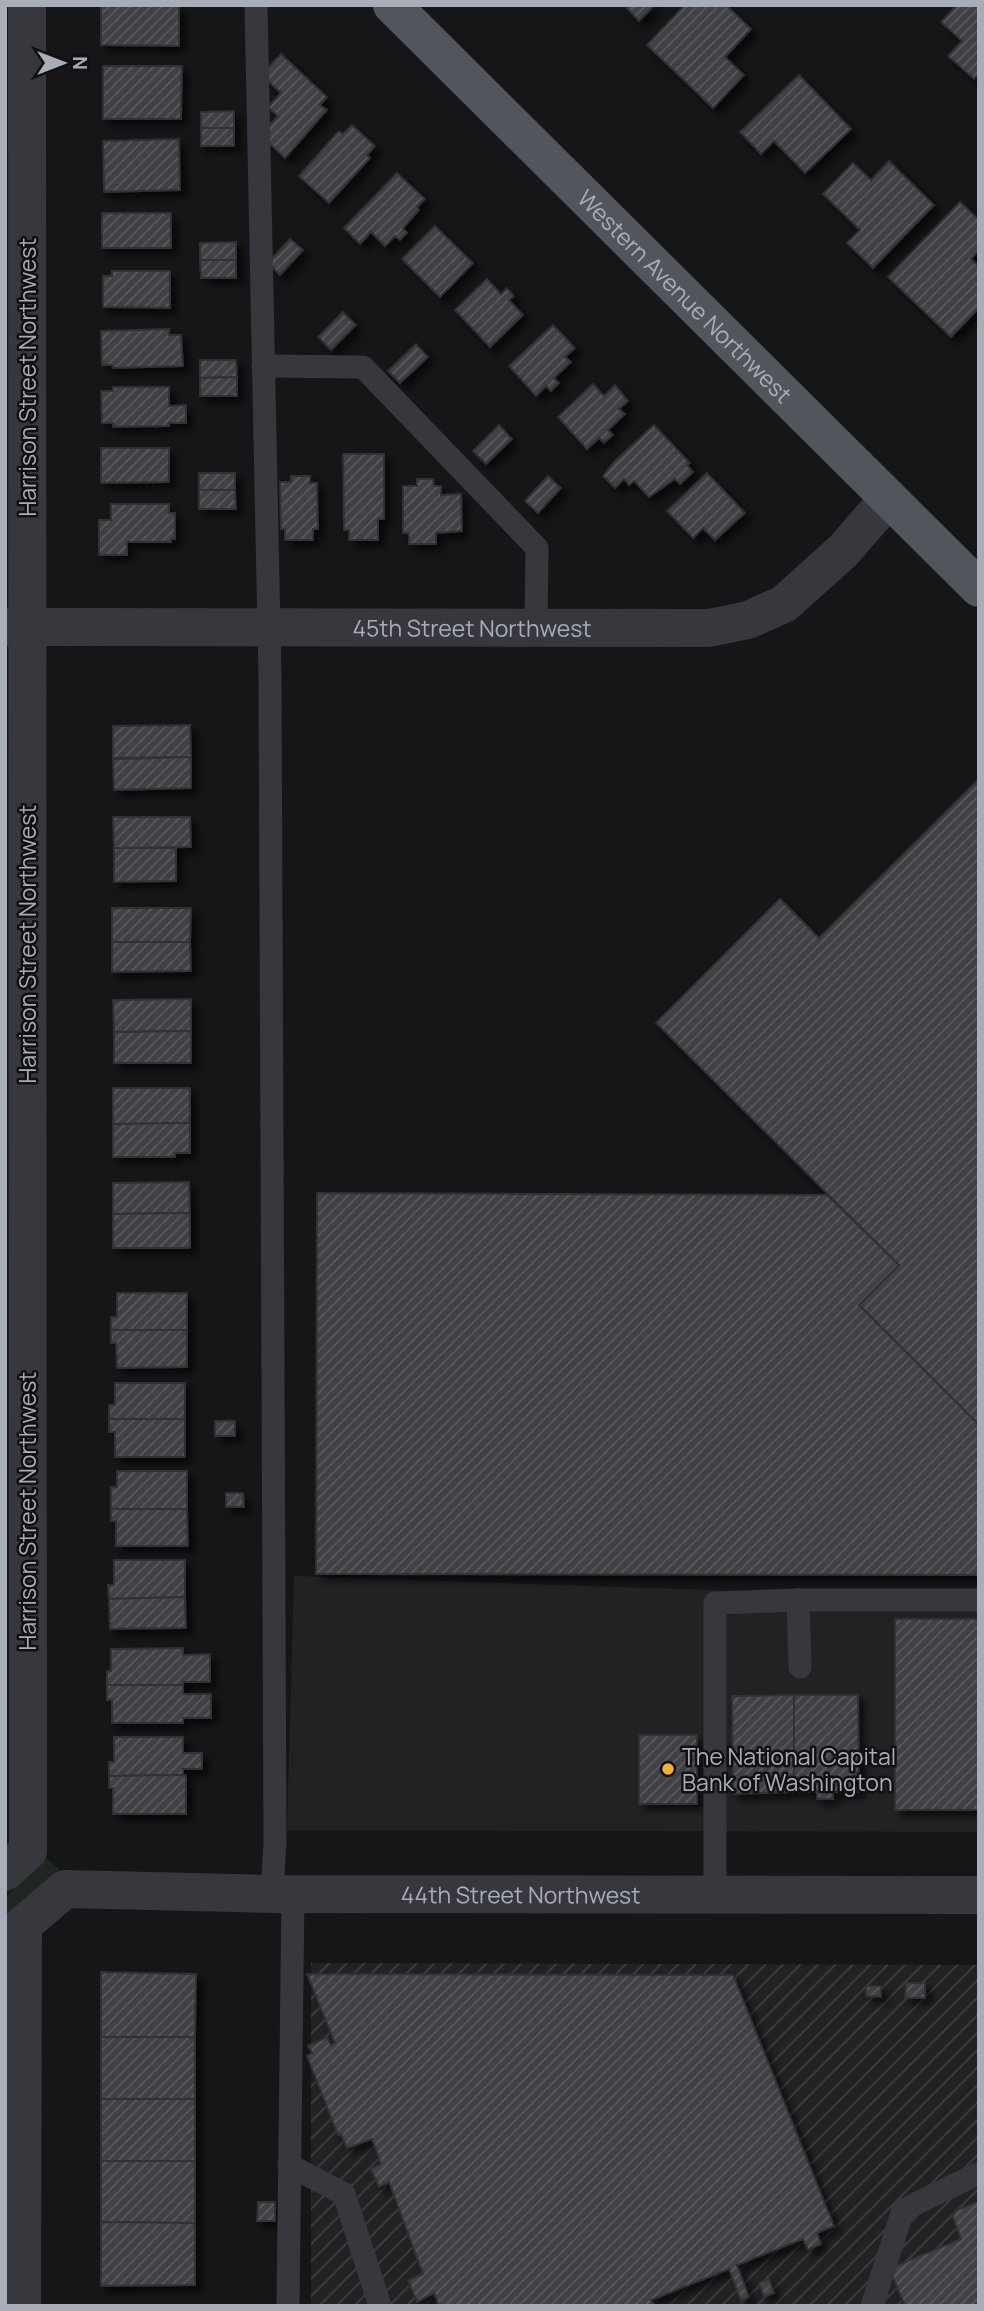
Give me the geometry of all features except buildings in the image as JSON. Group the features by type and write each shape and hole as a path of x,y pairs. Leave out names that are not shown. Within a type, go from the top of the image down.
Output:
{"main road":[{"name":"Western Avenue Northwest","path":"392,5 979,588"}],"street":[{"name":"Harrison Street Northwest","path":"5,1872 28,1851 16,1668 16,627 27,5"},
{"name":"45th Street Northwest","path":"16,627 709,628 767,614 784,604 843,551 889,498"},
{"name":"44th Street Northwest","path":"14,2153 23,1925 65,1889 282,1894 979,1895"},
{"path":"14,2153 22,2306"}],"lane":[{"path":"256,5 269,627 275,1814 282,1894 289,2165 288,2306"},
{"path":"263,366 363,368 537,548 536,627"},
{"path":"798,1600 800,1667"},
{"path":"715,1894 715,1603 979,1600"},
{"path":"289,2165 344,2194 380,2306"},
{"path":"872,2306 903,2210 979,2173"}],"shaded area":[{"path":"294,1576 979,1599 979,1832 287,1830"},
{"path":"44,1856 59,1869 7,1926 5,1925 5,1899"},
{"path":"311,1963 979,1965 979,2306 311,2306"}],"place":[{"name":"The National Capital Bank of Washington","path":"668,1769"}]}
